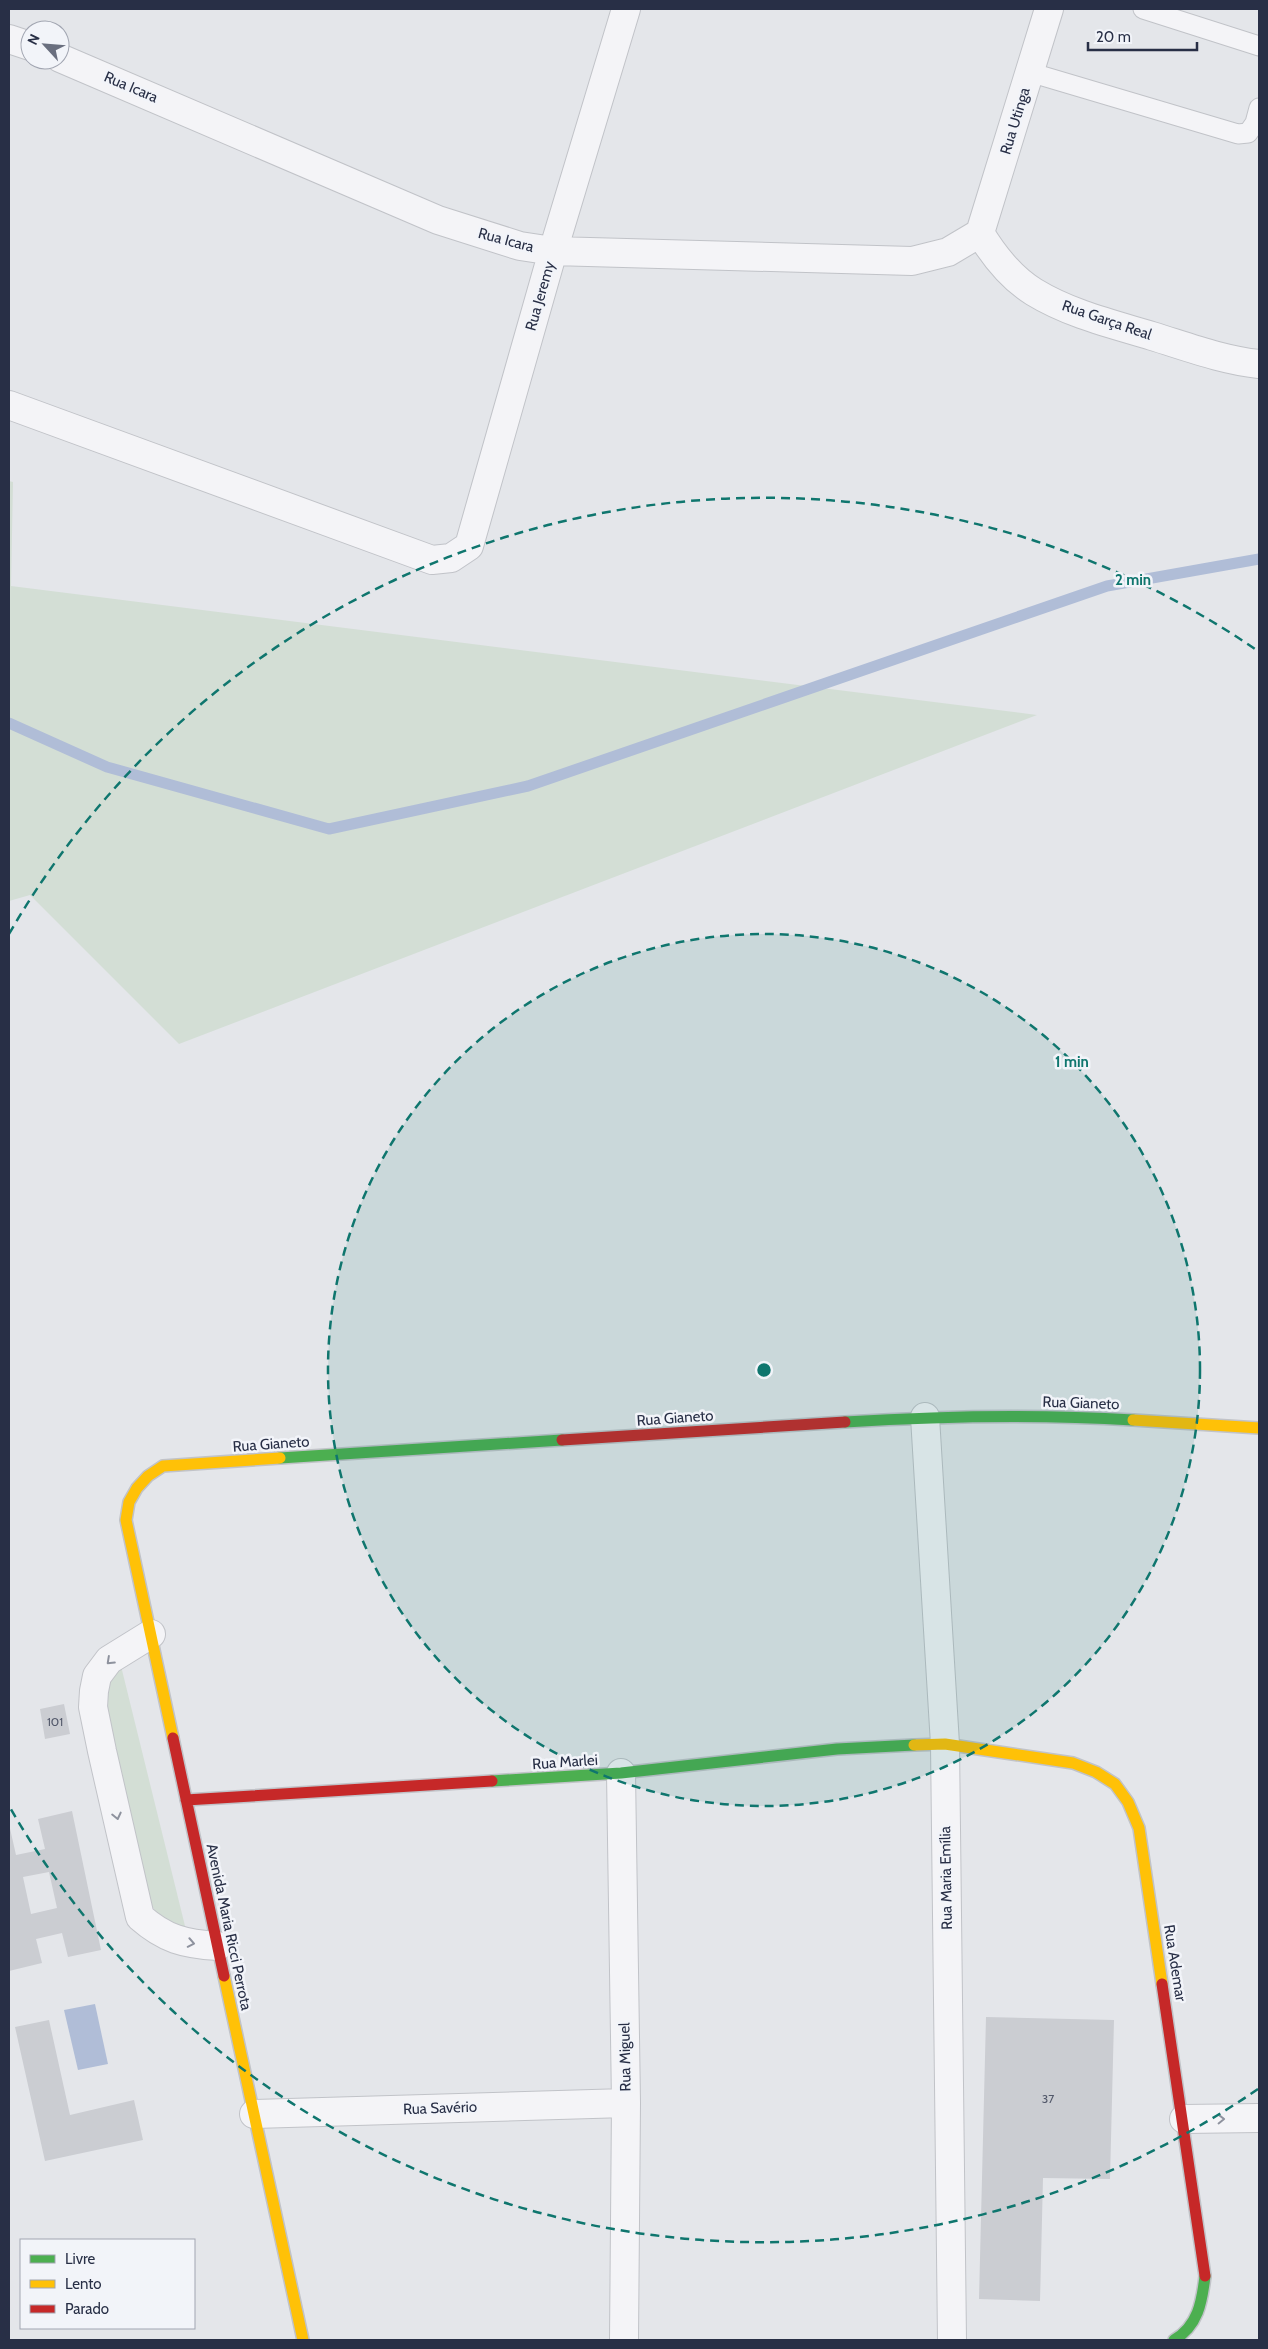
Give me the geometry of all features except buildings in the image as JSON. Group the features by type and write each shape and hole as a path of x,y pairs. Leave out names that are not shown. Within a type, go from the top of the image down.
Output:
{"street":[{"name":"Rua Jeremy","path":"9,405 432,560 451,558 469,546 553,251 626,9"},
{"name":"Rua Utinga","path":"980,233 1049,9"},
{"name":"Rua Icara","path":"70,62 438,220 520,246 553,251 912,260 948,252 980,233"},
{"name":"Rua Garça Real","path":"980,233 1001,263 1017,279 1034,292 1080,314 1232,361 1259,364"},
{"name":"Rua Gianeto","path":"126,1520 127,1506 134,1490 147,1474 163,1466 925,1416 1087,1417 1259,1428"},
{"name":"Rua Maria Emília","path":"925,1416 945,1744 952,2340"},
{"name":"Avenida Maria Ricci Perrota","path":"126,1520 303,2340"},
{"path":"151,1634 110,1660 97,1676 94,1691 94,1708 102,1751 140,1917 154,1930 173,1940 198,1945 218,1946"},
{"name":"Rua Marlei","path":"186,1800 621,1773 847,1748 945,1744"},
{"name":"Rua Ademar","path":"945,1744 1037,1756 1073,1763 1096,1772 1114,1784 1128,1802 1139,1828 1184,2119 1205,2273 1201,2304 1192,2327 1174,2340"},
{"name":"Rua Miguel","path":"621,1773 626,2103 624,2340"},
{"name":"Rua Savério","path":"254,2114 626,2103"},
{"path":"1184,2119 1259,2118"}],"lane":[{"path":"1143,9 1259,46"},
{"path":"1029,72 1238,134 1248,132 1255,123 1259,108"}],"shaded area":[{"path":"9,481 13,482 11,586 1037,715 179,1044 30,895 9,901"},
{"path":"121,1666 186,1930 160,1918 152,1906 102,1700 108,1682"}],"water":[{"path":"95,2004 108,2064 78,2070 64,2010"}],"waterway":[{"path":"9,723 107,767 329,829 528,786 1107,586 1259,559"}],"traffic: fast":[{"path":"845,1422 989,1416 1133,1420"},
{"path":"280,1458 562,1440"},
{"path":"492,1781 621,1773 837,1749 914,1745"},
{"path":"1174,2340 1189,2328 1194,2320 1200,2304 1205,2276"}],"traffic: slow":[{"path":"1133,1420 1259,1428"},
{"path":"173,1738 126,1520 129,1502 137,1488 148,1476 163,1466 280,1458"},
{"path":"914,1745 945,1744 1073,1763 1096,1772 1115,1784 1128,1802 1139,1828 1162,1984"},
{"path":"224,1976 303,2340"}],"traffic: jam":[{"path":"562,1440 845,1422"},
{"path":"173,1738 224,1976"},
{"path":"186,1800 492,1781"},
{"path":"1162,1984 1205,2276"}]}
